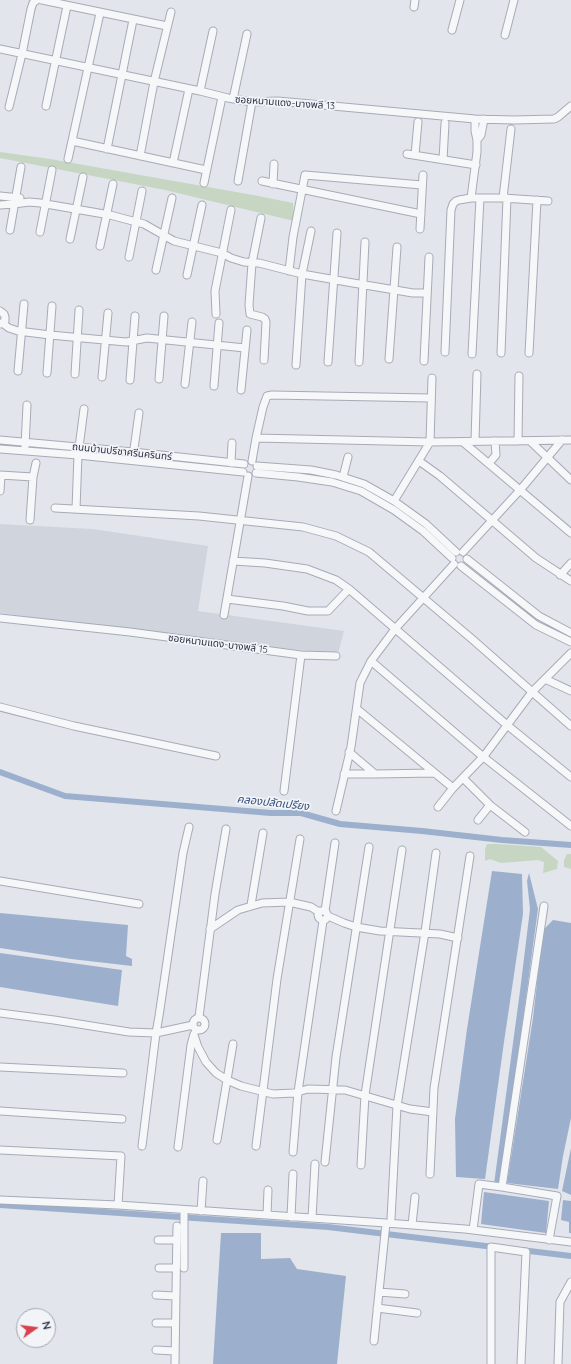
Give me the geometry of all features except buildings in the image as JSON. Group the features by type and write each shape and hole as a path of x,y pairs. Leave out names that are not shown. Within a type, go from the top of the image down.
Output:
{"street":[{"path":"9,108 31,9 33,3 37,0"},
{"path":"42,0 167,26"},
{"path":"452,30 460,0"},
{"path":"505,35 514,0"},
{"path":"46,106 67,6"},
{"path":"140,156 154,82 171,12"},
{"path":"68,159 100,13"},
{"path":"107,149 133,20"},
{"path":"200,92 213,31"},
{"path":"233,99 246,34"},
{"name":"ซอยหนามแดง-บางพลี 13","path":"0,50 252,102 278,101 475,119 554,119 571,106"},
{"path":"173,163 189,89"},
{"path":"204,183 222,97"},
{"path":"238,181 252,102"},
{"path":"471,198 476,165 477,140 475,119"},
{"path":"477,140 481,135 484,119"},
{"path":"418,122 411,154 476,165"},
{"path":"443,160 445,123"},
{"path":"501,353 505,198 511,130"},
{"path":"72,141 206,170"},
{"path":"273,184 274,164"},
{"path":"10,230 21,167"},
{"path":"40,232 52,170"},
{"path":"289,271 293,237 305,175 422,185"},
{"path":"420,229 423,175"},
{"path":"70,239 83,177"},
{"path":"262,181 421,214"},
{"path":"100,246 113,184"},
{"path":"129,257 142,191"},
{"path":"0,196 15,201 46,204 106,214 144,224 174,241 222,253 231,258 244,262 333,280 413,293 427,293"},
{"path":"156,270 172,198"},
{"path":"445,352 451,210 453,204 456,201 471,198 505,198 548,201"},
{"path":"472,354 480,198"},
{"path":"529,353 537,200"},
{"path":"0,205 15,201"},
{"path":"187,275 202,205"},
{"path":"216,314 215,295 231,210"},
{"path":"261,218 252,263 249,311 253,316 262,317 266,322 264,360"},
{"path":"296,365 302,274 311,231"},
{"path":"328,362 337,233"},
{"path":"359,362 365,242"},
{"path":"389,359 397,247"},
{"path":"424,361 429,257"},
{"path":"18,371 24,304"},
{"path":"47,373 52,306"},
{"path":"75,374 79,310"},
{"path":"0,311 5,317 1,324 12,330 22,332 126,342 142,338 245,348"},
{"path":"102,377 108,313"},
{"path":"130,380 135,316"},
{"path":"159,379 164,316"},
{"path":"185,384 192,322"},
{"path":"214,386 219,323"},
{"path":"241,390 247,330"},
{"path":"474,440 476,374"},
{"path":"518,441 519,376"},
{"path":"394,501 430,442 430,398 432,378"},
{"path":"255,467 256,438 262,407 267,396 430,398"},
{"path":"24,447 27,405"},
{"path":"76,508 78,455 84,409"},
{"path":"132,460 138,413"},
{"path":"256,438 430,442 463,442 474,440 571,440"},
{"name":"ถนนบ้านปรีชาศรีนครินทร์","path":"0,440 24,447 78,455 132,460 252,476 255,467"},
{"path":"336,811 350,752 360,683 371,661 395,629 492,520 521,490 562,440"},
{"path":"489,463 496,455 495,441"},
{"path":"530,441 571,480"},
{"path":"231,463 232,442"},
{"path":"463,442 571,533"},
{"name":"ถนนบ้านปรีชาศรีนครินทร์","path":"0,449 24,447 79,447 231,463 244,464 247,462 255,467 332,482 361,491 394,510 424,531 539,616 571,633"},
{"path":"343,477 348,457"},
{"path":"418,461 440,476 536,558 571,581"},
{"path":"30,520 33,477 36,463"},
{"path":"224,615 240,520 246,474 242,467 244,464"},
{"name":"ถนนบ้านปรีชาศรีนครินทร์","path":"255,467 311,470 343,477 364,484 394,501 426,524 459,558 536,625 571,642"},
{"path":"0,491 0,475 33,477"},
{"path":"55,508 76,508 240,520 303,527 336,536 370,552 571,726"},
{"path":"233,561 265,563 307,569 336,580 349,589 507,725 571,777"},
{"path":"560,575 571,563"},
{"path":"227,599 283,606 308,611 328,611 349,589"},
{"name":"ซอยหนามแดง-บางพลี 15","path":"0,618 300,655 336,656"},
{"path":"438,808 453,788 484,756 532,692 571,654"},
{"path":"284,791 300,655"},
{"path":"371,661 484,756 571,826"},
{"path":"545,679 571,691"},
{"path":"0,707 74,726 216,756"},
{"path":"357,709 453,788"},
{"path":"350,752 375,774"},
{"path":"344,774 434,773"},
{"path":"463,778 490,805 525,832"},
{"path":"478,820 490,805"},
{"path":"142,1146 156,1033 183,854 189,827"},
{"path":"199,1017 210,929 226,829"},
{"path":"251,905 263,833"},
{"path":"256,1146 277,979 300,839"},
{"path":"293,1152 298,1092 335,843"},
{"path":"325,1162 332,1090 369,847"},
{"path":"361,1165 365,1095 402,850"},
{"path":"374,1341 389,1221 397,1106 436,853"},
{"path":"430,1174 434,1088 470,856"},
{"path":"0,881 139,904"},
{"path":"210,929 238,910 251,905 289,902 311,907 324,915 356,927 380,931 425,932 458,938"},
{"path":"502,1187 544,906"},
{"path":"0,1013 129,1032 156,1033 200,1030 205,1026 204,1020 199,1017"},
{"path":"178,1147 194,1030 194,1020 199,1017"},
{"path":"194,1030 198,1047 206,1062 216,1073 241,1086 273,1094 298,1092 308,1089 345,1090 397,1106 433,1112"},
{"path":"217,1140 233,1044"},
{"path":"0,1067 123,1073"},
{"path":"0,1111 122,1118"},
{"path":"0,1150 121,1156 118,1205"},
{"path":"312,1218 315,1164"},
{"path":"291,1217 294,1174"},
{"path":"201,1211 203,1182"},
{"path":"473,1230 479,1184 502,1187 558,1196 549,1240"},
{"path":"267,1215 268,1190"},
{"path":"412,1225 415,1197"},
{"path":"0,1200 118,1205 291,1217 389,1221 412,1225 473,1230 571,1242"},
{"path":"184,1210 184,1268"},
{"path":"175,1364 177,1226"},
{"path":"158,1240 177,1240"},
{"path":"491,1364 491,1247 526,1252 521,1364"},
{"path":"159,1268 176,1268"},
{"path":"558,1364 560,1302 571,1282"},
{"path":"379,1292 405,1294"},
{"path":"156,1295 175,1296"},
{"path":"377,1308 417,1313"},
{"path":"156,1323 175,1323"},
{"path":"156,1350 175,1351"}],"shaded area":[{"path":"0,524 92,529 208,546 198,611 344,631 338,654 198,639 0,613"}],"green space":[{"path":"0,152 50,159 293,203 294,221 165,190 0,158"},
{"path":"487,844 541,847 558,861 557,869 543,873 544,862 538,860 501,863 490,859 485,861 485,850"},
{"path":"567,854 571,854 571,869 564,867 564,860"}],"water":[{"path":"492,871 522,874 523,914 485,1179 456,1177 455,1119 467,1029"},
{"path":"529,873 538,909 501,1181 494,1184 530,909 527,881"},
{"path":"0,913 128,925 126,956 132,959 132,966 71,959 0,948"},
{"path":"553,920 571,923 571,1118 558,1189 507,1183 533,1018 543,930"},
{"path":"0,953 122,970 118,1006 0,987"},
{"path":"571,1148 571,1195 562,1191"},
{"path":"484,1192 549,1201 546,1233 481,1224"},
{"path":"563,1200 571,1201 571,1233 569,1233 569,1222 561,1220"},
{"path":"221,1233 261,1233 261,1259 290,1258 297,1269 346,1276 337,1364 213,1364"}],"waterway":[{"name":"คลองปลัดเปรียง","path":"0,772 65,796 271,813 301,813 340,824 502,840 571,845"},
{"path":"0,1205 328,1227 494,1247"},
{"path":"521,1250 571,1256"}]}
